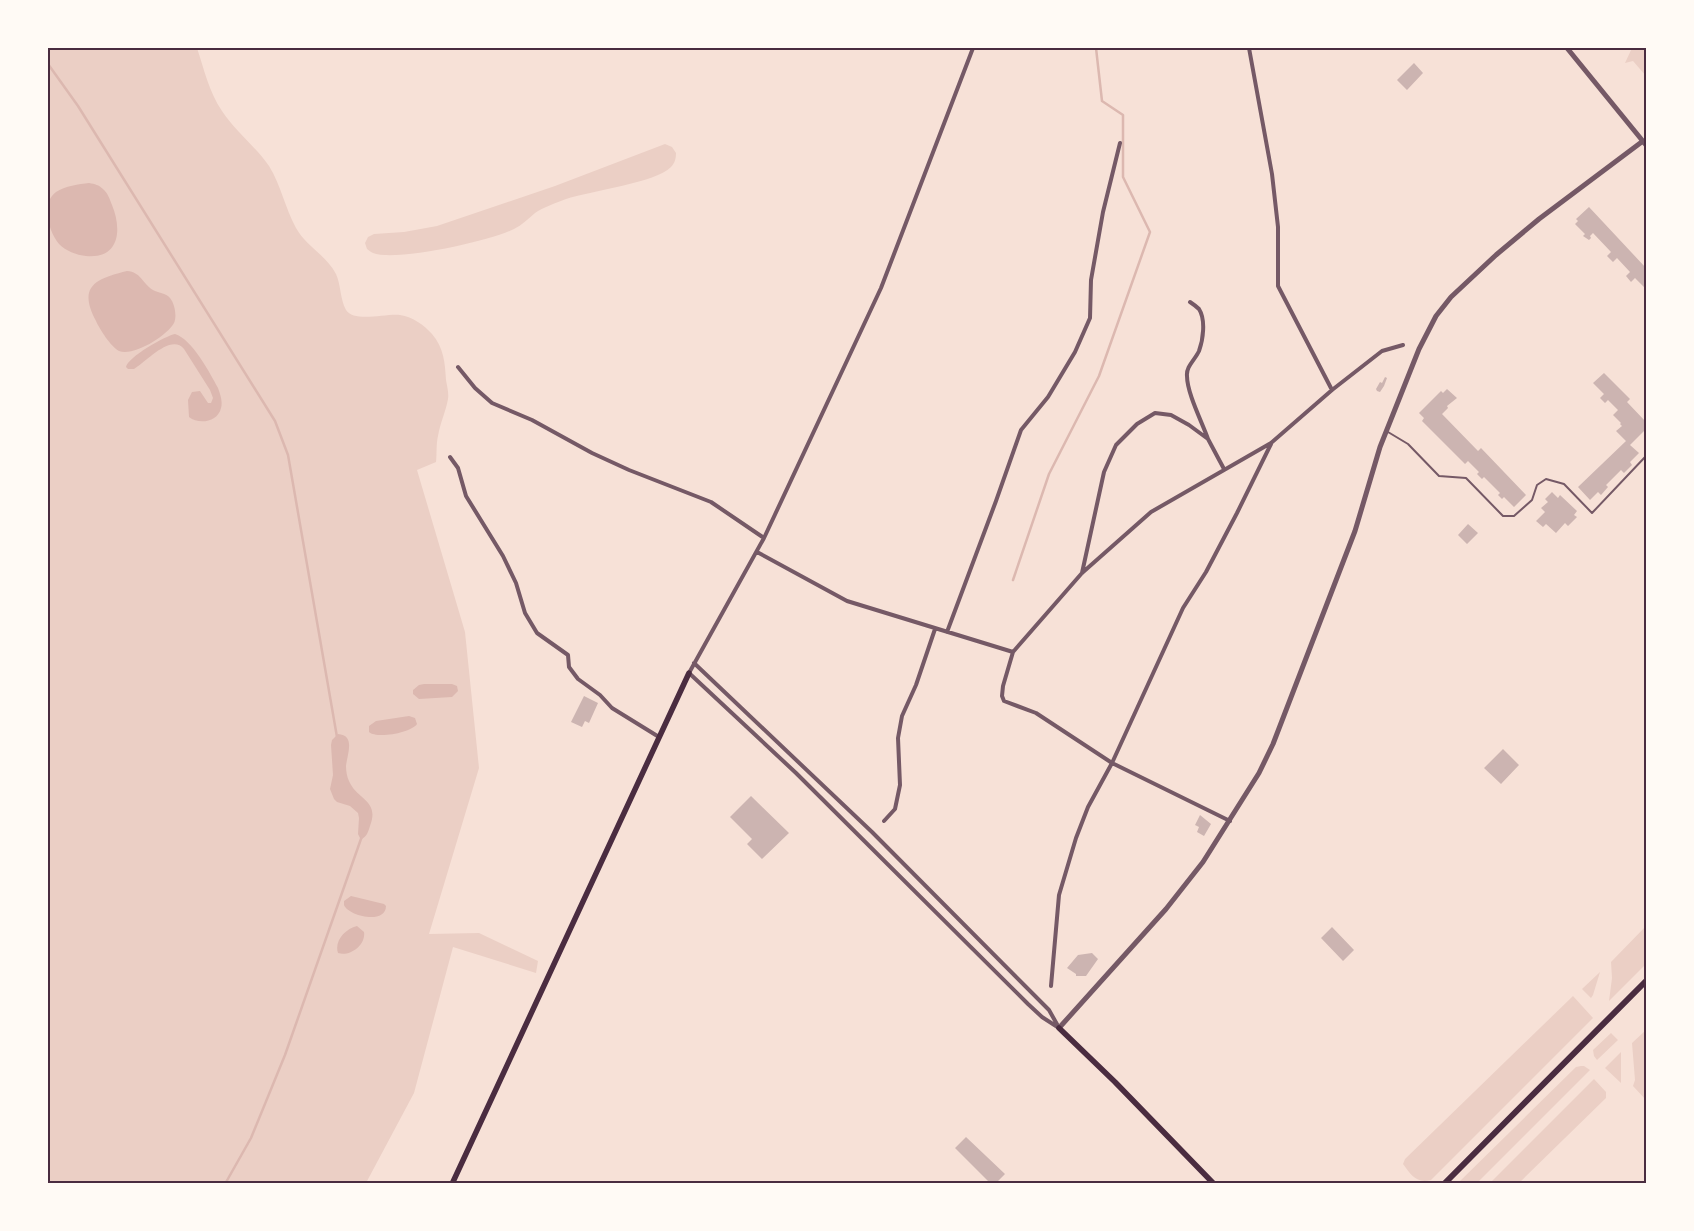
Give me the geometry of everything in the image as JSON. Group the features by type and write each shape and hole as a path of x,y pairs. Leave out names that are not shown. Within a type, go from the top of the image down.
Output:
{"main road":[{"path":"452,1184 689,674"},
{"path":"1444,1184 1646,981"},
{"path":"1059,1028 1214,1184"}],"street":[{"path":"974,48 881,288 764,538 689,674 821,797 1028,1004 1042,1017 1059,1028"},
{"path":"1249,48 1272,174 1278,227 1278,286 1332,390"},
{"path":"1059,1028 1166,909 1209,853 1259,773 1273,744 1355,531 1386,431 1419,349 1440,310 1466,282 1496,255 1540,220 1645,143 1567,48"},
{"path":"946,632 1021,430 1048,396 1076,352 1090,318 1091,280 1103,212 1120,142"},
{"path":"1190,302 1199,309 1203,319 1203,331 1198,351 1188,368 1187,376 1193,399 1208,439 1224,469"},
{"path":"1230,821 1112,764 1036,713 1004,701 1002,696 1003,686 1013,652 1082,572 1151,512 1271,443 1332,390 1382,352 1403,345"},
{"path":"458,367 475,388 492,403 532,420 592,453 629,470 711,502 764,538"},
{"path":"1082,572 1104,472 1116,445 1137,424 1154,413 1172,415 1208,439"},
{"path":"1051,986 1059,895 1076,838 1088,807 1112,764 1183,608 1206,572 1271,443"},
{"path":"450,457 458,468 466,496 503,556 516,583 525,613 537,633 568,654 569,667 578,679 600,695 612,708 659,737"},
{"path":"757,552 847,602 1013,652"},
{"path":"884,821 895,809 900,785 898,738 902,716 916,685 935,629"},
{"path":"694,663 872,832 1049,1010 1059,1028"}],"lane":[{"path":"1386,431 1408,444 1438,476 1466,478 1503,516 1514,516 1532,500 1537,485 1546,479 1564,484 1592,513 1646,456"}],"shaded area":[{"path":"48,48 197,48 217,104 269,166 296,228 305,240 327,261 336,274 346,310 356,316 400,315 414,320 432,334 443,356 448,397 437,439 436,462 417,470 465,632 479,768 429,934 479,933 538,961 536,973 453,947 414,1093 366,1183 48,1183"},
{"path":"1632,48 1646,48 1646,76 1633,61 1625,63"},
{"path":"665,144 672,147 676,155 671,167 663,173 637,182 577,196 550,205 535,213 517,227 502,234 422,253 385,255 373,253 367,249 365,243 368,237 374,234 404,232 437,226 555,186"},
{"path":"89,183 98,186 106,192 117,224 117,232 112,248 106,253 97,256 79,255 68,251 59,244 49,225 47,211 51,197 56,192 68,187"},
{"path":"127,271 135,273 153,290 168,296 175,310 175,317 174,323 170,328 157,339 141,348 125,352 119,351 112,346 100,328 91,309 89,292 98,281"},
{"path":"175,334 188,342 194,349 218,388 222,405 219,413 208,421 198,421 189,417 188,400 192,392 200,391 208,403 211,403 213,398 184,349 179,345 172,344 166,346 134,369 126,367 140,353"},
{"path":"452,684 457,686 458,691 452,697 419,699 413,694 413,690 419,685"},
{"path":"409,716 415,718 417,724 408,730 386,735 369,732 369,726 376,721"},
{"path":"338,734 344,735 349,742 346,766 349,781 370,805 372,811 369,830 362,839 358,834 358,813 350,806 337,802 330,789 333,775 331,745 332,740"},
{"path":"351,896 384,904 386,906 384,912 374,917 366,917 352,912 344,905 344,901"},
{"path":"357,926 364,932 360,945 352,952 338,953 339,940 348,930"},
{"path":"1646,926 1646,964 1609,1001 1612,978 1611,962"},
{"path":"1600,972 1593,995 1591,998 1582,989"},
{"path":"1573,996 1593,1018 1431,1180 1418,1180 1412,1175 1403,1164 1405,1159"},
{"path":"1646,1030 1646,1100 1633,1086 1635,1080 1632,1043"},
{"path":"1611,1033 1618,1040 1597,1060 1593,1050"},
{"path":"1621,1052 1621,1083 1605,1068"},
{"path":"1584,1066 1590,1070 1477,1183 1458,1183 1576,1067"},
{"path":"1594,1079 1606,1092 1606,1098 1519,1183 1490,1183"}],"building":[{"path":"1414,63 1423,73 1407,90 1397,80"},
{"path":"1589,207 1646,268 1645,288 1635,278 1631,282 1626,276 1630,272 1617,258 1613,262 1607,256 1611,252 1593,233 1589,240 1583,236 1585,234 1575,224 1578,221 1576,219"},
{"path":"1604,373 1630,399 1627,402 1646,422 1646,429 1630,445 1639,453 1630,462 1632,465 1624,473 1621,470 1606,485 1608,487 1601,495 1598,492 1590,500 1578,487 1626,441 1616,431 1622,426 1613,415 1618,410 1608,400 1605,403 1600,398 1604,394 1593,383"},
{"path":"1385,377 1387,378 1384,386 1380,392 1377,391 1376,389 1380,382 1382,383"},
{"path":"1447,389 1457,398 1447,406 1448,408 1442,414 1478,451 1481,448 1526,495 1514,507 1504,497 1502,499 1498,495 1500,493 1484,477 1482,479 1477,474 1479,472 1468,461 1465,464 1422,421 1424,418 1419,413 1441,391 1443,393"},
{"path":"1552,492 1558,498 1560,495 1577,511 1574,515 1577,517 1568,526 1565,523 1556,533 1546,524 1543,527 1536,521 1545,512 1541,508 1548,502 1545,499"},
{"path":"1468,524 1478,533 1467,544 1458,535"},
{"path":"584,696 598,703 589,723 585,721 582,727 571,722"},
{"path":"1503,749 1519,765 1501,784 1484,768"},
{"path":"751,796 789,833 762,859 747,844 752,839 730,817"},
{"path":"1200,815 1211,824 1204,836 1197,832 1199,827 1195,825"},
{"path":"1332,927 1354,950 1343,961 1321,938"},
{"path":"1092,953 1098,959 1086,976 1076,976 1067,968 1078,955"},
{"path":"966,1137 1005,1174 995,1184 991,1184 955,1148"}],"waterway":[{"path":"1013,580 1049,474 1099,376 1150,232 1123,177 1123,115 1102,101 1096,48"},
{"path":"48,64 78,106 275,421 288,455 337,737"},
{"path":"225,1184 251,1138 285,1055 362,836"}]}
